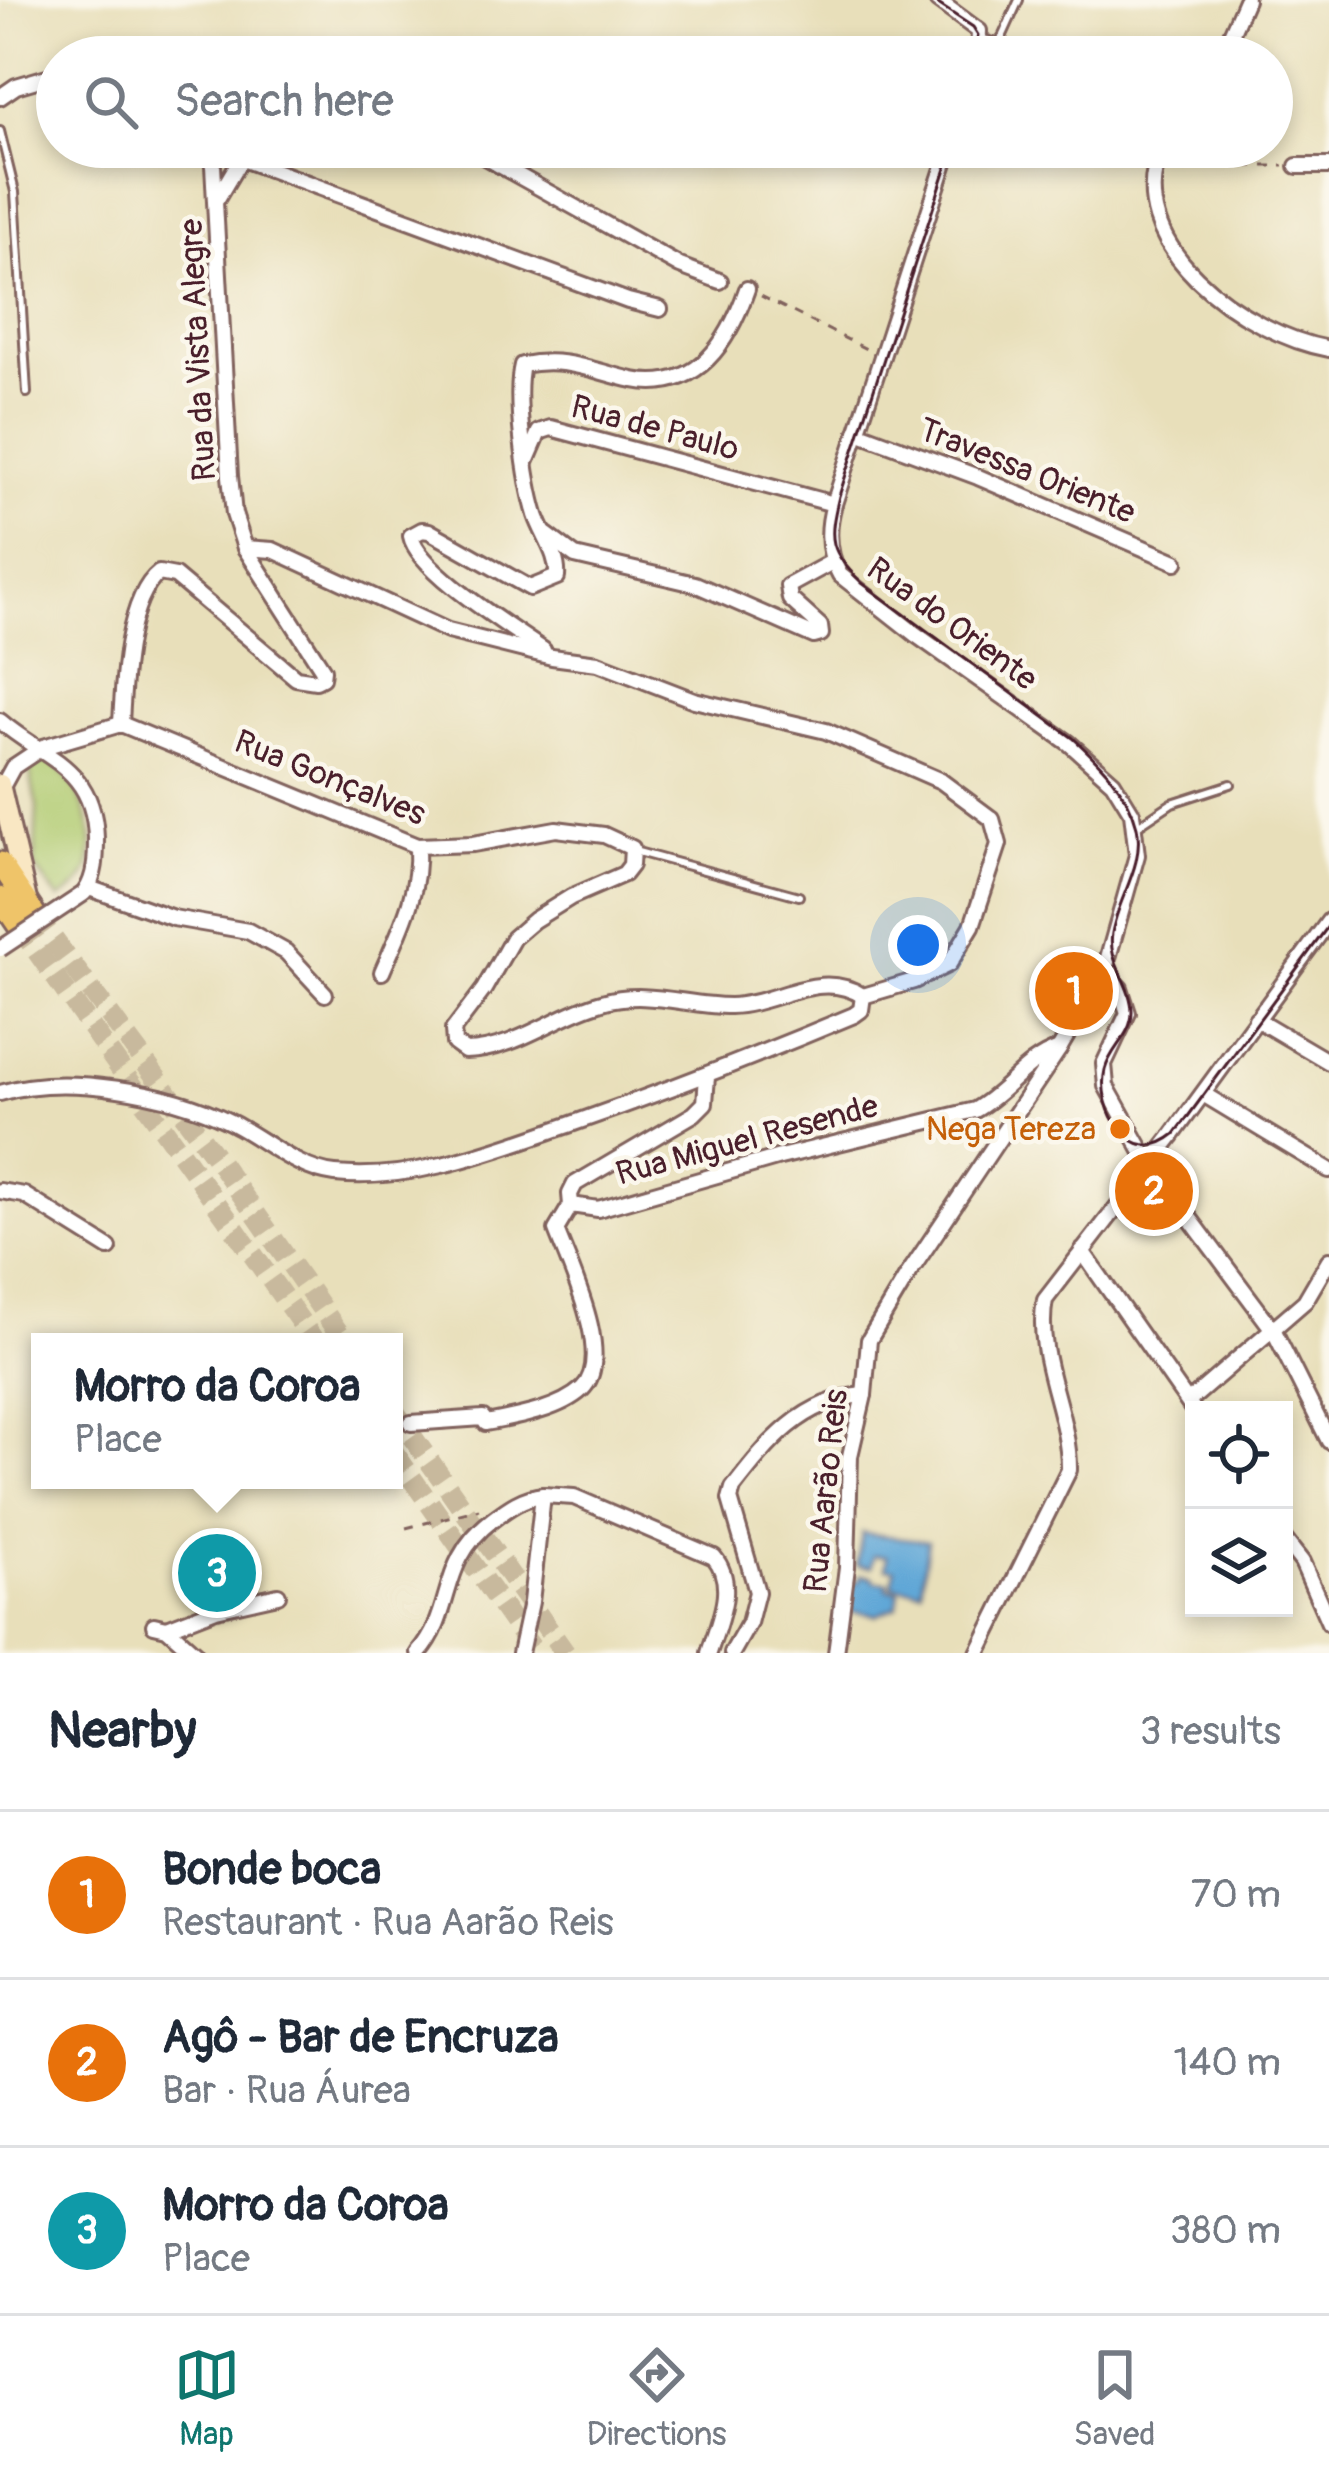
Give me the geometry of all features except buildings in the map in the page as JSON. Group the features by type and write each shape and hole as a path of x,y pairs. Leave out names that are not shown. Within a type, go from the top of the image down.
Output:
{"main road":[{"path":"1,786 28,915"},
{"path":"0,862 28,915"},
{"path":"0,898 28,915"}],"street":[{"path":"937,0 980,36"},
{"path":"1233,36 1246,0"},
{"path":"0,80 16,86"},
{"path":"0,98 16,86 36,80"},
{"path":"1297,166 1329,166"},
{"name":"Rua da Vista Alegre","path":"122,724 125,652 147,585 159,573 175,576 296,678 322,678 323,670 245,548 232,495 214,168"},
{"path":"217,200 236,168"},
{"path":"267,168 660,309"},
{"path":"504,168 680,266 720,280"},
{"name":"Rua do Oriente","path":"943,168 834,504 832,562 840,575 915,634 1069,743 1113,782 1136,827"},
{"path":"1153,168 1151,204 1168,245 1194,277 1244,317 1329,350"},
{"name":"Rua de Paulo","path":"525,464 520,368 539,362 576,362 646,382 685,372 706,362 725,342 747,289"},
{"name":"Rua de Paulo","path":"525,464 538,432 551,428 834,504"},
{"name":"Travessa Oriente","path":"857,432 978,477 1176,562"},
{"path":"525,464 540,526 558,573 530,589 429,531 414,532 411,542 446,580 551,657"},
{"path":"540,526 575,556 695,584 814,636 821,634 820,626 790,599 788,586 832,562"},
{"path":"245,548 273,550 448,631 598,664 694,700 826,730 940,782 992,819 999,844 972,926 949,964 863,997"},
{"path":"0,721 69,768 92,808 96,846 86,891 0,949"},
{"path":"1,786 14,767 43,748 122,724"},
{"name":"Rua Gonçalves","path":"122,724 417,846 473,844 573,830 614,838 634,851"},
{"path":"1136,827 1137,855 1104,972 1120,988 1128,1013 1103,1073 1150,1165 1274,1330 1329,1441"},
{"path":"382,972 413,900 417,846"},
{"path":"634,851 624,874 571,897 513,938 453,1030 458,1050 479,1051 517,1040 600,1002 622,998 676,998 733,1006 818,986 852,989 863,997"},
{"path":"86,891 173,918 248,931 286,952 325,994"},
{"path":"978,1653 1069,1470 1070,1447 1042,1313 1045,1300 1329,921"},
{"name":"Rua Aarão Reis","path":"836,1653 848,1567 850,1456 864,1396 868,1340 1059,1049 1104,972"},
{"path":"0,1093 25,1085 58,1084 162,1097 236,1124 254,1138 330,1174 372,1175 480,1155 707,1076 854,1015 861,1010 863,997"},
{"path":"1256,1019 1329,1062"},
{"name":"Rua Miguel Resende","path":"571,1205 598,1209 780,1156 975,1109 1000,1093 1032,1060 1059,1049"},
{"path":"411,1423 483,1418 486,1423 527,1414 584,1387 591,1374 594,1347 556,1230 571,1205 570,1194 574,1184 694,1114 705,1103 707,1076"},
{"path":"1203,1094 1329,1170"},
{"path":"0,1191 24,1195 110,1248"},
{"path":"1082,1251 1187,1401"},
{"path":"1196,1401 1305,1300 1329,1260"},
{"path":"732,1653 749,1623 757,1592 730,1499 733,1488 790,1423 817,1406 846,1396 864,1396"},
{"path":"520,1653 543,1495"},
{"path":"418,1653 431,1638 453,1565 465,1545 527,1497 543,1495 574,1497 714,1557 727,1584 709,1653"},
{"path":"1293,1550 1329,1623"},
{"path":"195,1653 161,1627 278,1595"}],"lane":[{"path":"1003,36 1019,0"},
{"path":"0,130 15,192 27,392"},
{"path":"1136,827 1172,803 1231,784"},
{"name":"Rua Gonçalves","path":"634,851 799,896"}],"path":[{"path":"747,289 881,356"},
{"path":"406,1528 488,1507"}],"green space":[{"path":"46,758 77,793 92,842 85,877 59,899 34,866 37,807 28,764"}],"water":[{"path":"862,1533 928,1541 921,1590 892,1586 895,1569 886,1568 887,1556 874,1555 872,1567 857,1565"},
{"path":"860,1575 888,1582 887,1589 899,1591 897,1607 877,1615 848,1611 852,1581 859,1582"}],"tunnel":[{"path":"35,915 220,1163 339,1333"},
{"path":"19,926 309,1333"},
{"path":"403,1424 565,1653"},
{"path":"403,1466 535,1653"}],"tram line":[{"path":"932,0 973,27 978,36"},
{"path":"946,168 839,496 834,544 862,583 1073,738 1103,767 1127,801 1137,827 1137,855 1111,944 1132,1012 1108,1062 1104,1085 1111,1116 1120,1130 1144,1145 1175,1134 1329,925"}],"place":[{"name":"Bonde boca","path":"1074,991"},
{"name":"Nega Tereza","path":"1120,1129"},
{"name":"Agô - Bar de Encruza","path":"1154,1191"},
{"name":"Morro da Coroa","path":"217,1573"}]}
